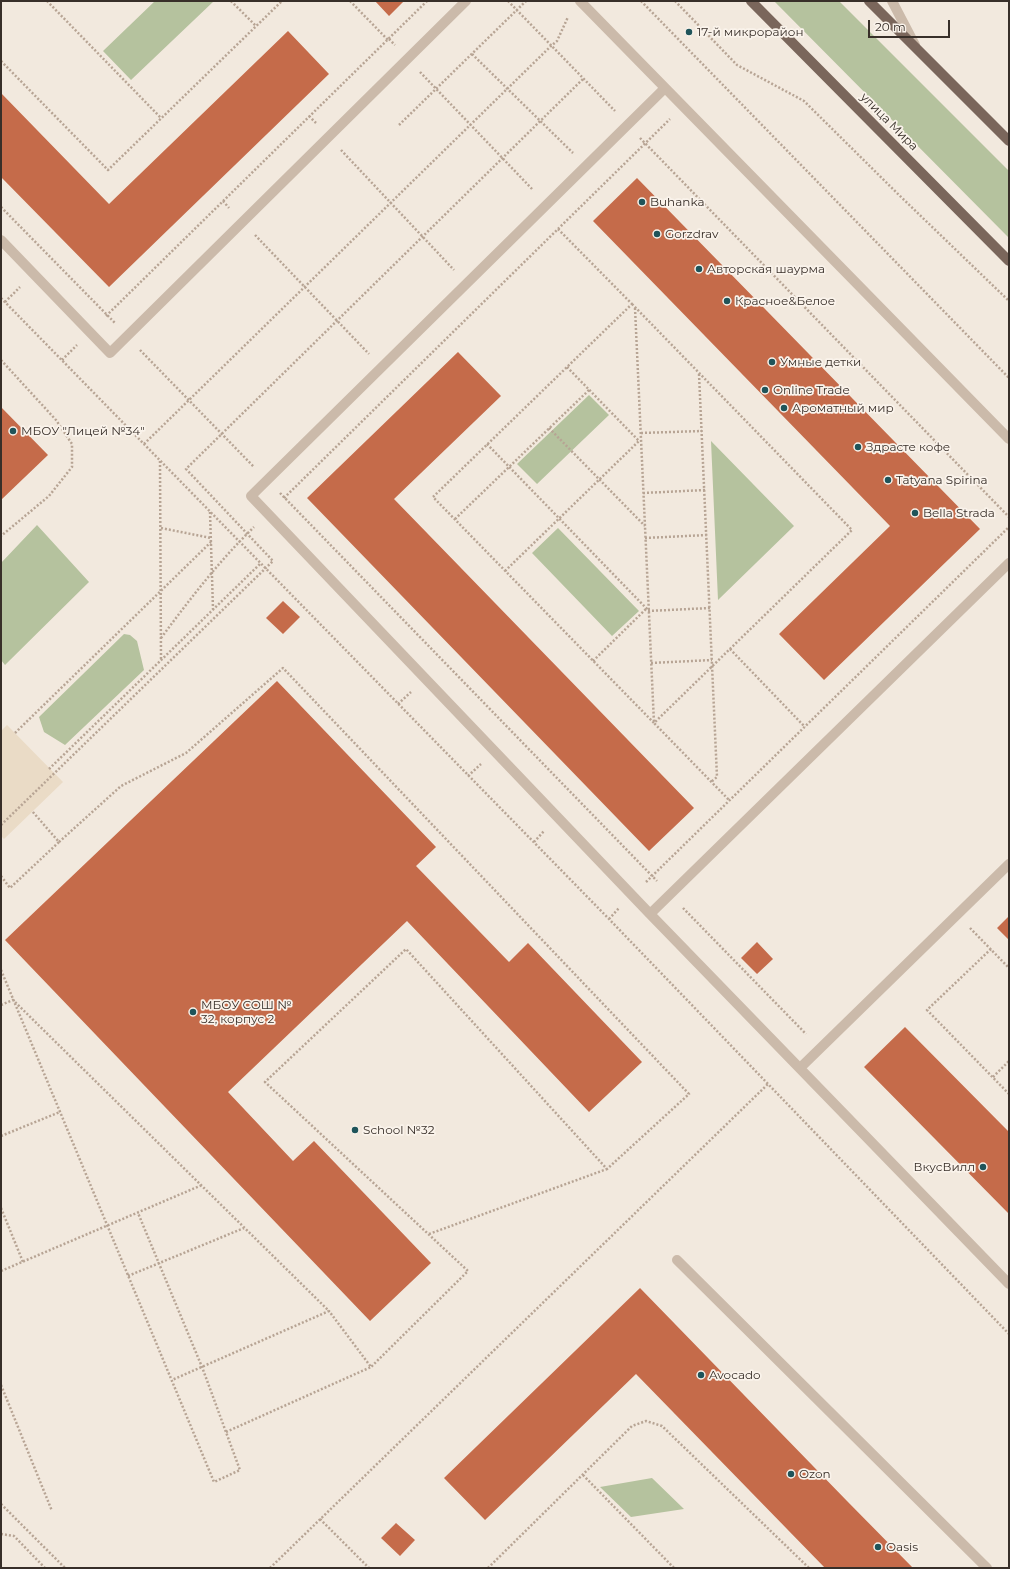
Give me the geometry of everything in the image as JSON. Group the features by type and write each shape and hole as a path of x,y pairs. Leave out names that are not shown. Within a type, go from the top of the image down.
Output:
{"main road":[{"name":"улица Мира","path":"751,1 1009,261"},
{"path":"869,1 1009,141"}],"lane":[{"path":"1,240 110,353 466,1"},
{"path":"580,1 1009,439"},
{"path":"892,1 917,49"},
{"path":"665,88 251,496 650,914 1009,1284"},
{"path":"650,914 1009,563"},
{"path":"800,1068 1009,864"},
{"path":"677,1260 987,1568"}],"path":[{"path":"47,1 161,118"},
{"path":"231,1 256,26"},
{"path":"1,61 108,170 282,1"},
{"path":"350,1 408,59 564,223"},
{"path":"62,360 427,1"},
{"path":"508,1 1009,517"},
{"path":"399,125 526,1"},
{"path":"641,1 1009,378"},
{"path":"675,1 737,64 804,100 899,195 1009,301"},
{"path":"144,444 557,41 569,14"},
{"path":"472,54 604,184"},
{"path":"161,638 212,572 239,541 683,106"},
{"path":"309,116 484,302"},
{"path":"223,201 398,386"},
{"path":"1,207 808,1036"},
{"path":"558,229 852,530 654,723"},
{"path":"1,298 608,919 1009,1334"},
{"path":"632,304 433,497 729,800"},
{"path":"635,308 654,723"},
{"path":"1,360 56,420 72,444 72,467 49,496 1,536"},
{"path":"567,367 640,442"},
{"path":"699,374 717,777 711,782"},
{"path":"455,519 589,390"},
{"path":"549,428 645,526"},
{"path":"640,433 702,431"},
{"path":"505,571 599,479 640,442"},
{"path":"487,444 648,610"},
{"path":"160,461 161,660"},
{"path":"643,493 704,490"},
{"path":"210,512 213,609"},
{"path":"608,919 1009,527"},
{"path":"161,528 211,540"},
{"path":"645,538 707,535"},
{"path":"15,733 161,591 211,540"},
{"path":"49,768 260,563"},
{"path":"593,661 648,610 710,608"},
{"path":"730,649 805,727"},
{"path":"651,663 712,660"},
{"path":"1,876 10,888 121,786 186,752 283,668 689,1094 607,1169 428,1234"},
{"path":"32,811 59,842"},
{"path":"977,935 1009,968"},
{"path":"226,1432 371,1367 468,1271 265,1082 406,949 607,1169"},
{"path":"990,949 927,1010 1009,1094"},
{"path":"1,970 214,1482 240,1470 202,1367 138,1213"},
{"path":"1,1005 13,1000"},
{"path":"13,1000 329,1311 371,1367"},
{"path":"993,1077 1009,1061"},
{"path":"270,1568 768,1084"},
{"path":"1,1136 60,1112"},
{"path":"1,1271 202,1185"},
{"path":"1,1208 23,1262"},
{"path":"128,1276 245,1228"},
{"path":"172,1380 329,1311"},
{"path":"1,1385 52,1511"},
{"path":"488,1568 632,1426 646,1421 662,1426 809,1568"},
{"path":"583,1475 674,1568"},
{"path":"1,1504 65,1568"},
{"path":"320,1520 369,1568"},
{"path":"1,1534 14,1536 45,1568"}],"green space":[{"path":"155,1 214,1 131,80 103,51"},
{"path":"774,1 839,1 1009,171 1009,238"},
{"path":"589,395 609,415 537,484 517,464"},
{"path":"711,441 794,526 718,600"},
{"path":"37,525 89,582 5,665 1,660 1,563"},
{"path":"558,528 639,611 612,636 532,553"},
{"path":"124,634 130,635 137,641 144,670 65,745 44,732 39,717"},
{"path":"652,1478 684,1509 631,1517 600,1487"}],"shaded area":[{"path":"7,725 63,782 4,839 1,836 1,731"}],"building":[{"path":"375,1 404,1 389,16"},
{"path":"288,31 329,74 109,287 1,177 1,93 109,204"},
{"path":"637,178 980,529 824,680 779,634 890,526 593,221"},
{"path":"458,352 501,396 394,499 694,808 649,851 307,498"},
{"name":"МБОУ \"Лицей №34\"","path":"1,407 48,455 1,500"},
{"path":"283,601 300,617 283,634 266,618"},
{"name":"МБОУ СОШ № 32, корпус 2","path":"277,681 436,847 416,866 509,962 528,943 642,1062 589,1112 407,921 228,1092 293,1161 314,1141 431,1263 370,1321 5,940"},
{"path":"1009,916 1009,940 997,928"},
{"path":"757,942 773,959 757,974 741,958"},
{"path":"905,1027 1009,1132 1009,1214 864,1067"},
{"path":"640,1288 913,1568 825,1568 636,1374 485,1520 444,1478"},
{"path":"396,1523 415,1540 400,1556 381,1538"}],"place":[{"name":"17-й микрорайон","path":"689,32"},
{"name":"Buhanka","path":"642,202"},
{"name":"Gorzdrav","path":"657,234"},
{"name":"Авторская шаурма","path":"699,269"},
{"name":"Красное&Белое","path":"727,301"},
{"name":"Умные детки","path":"772,362"},
{"name":"Online Trade","path":"765,390"},
{"name":"Ароматный мир","path":"784,408"},
{"name":"МБОУ \"Лицей №34\"","path":"13,431"},
{"name":"Здрасте кофе","path":"858,447"},
{"name":"Tatyana Spirina","path":"888,480"},
{"name":"Bella Strada","path":"915,513"},
{"name":"МБОУ СОШ № 32, корпус 2","path":"193,1012"},
{"name":"School №32","path":"355,1130"},
{"name":"ВкусВилл","path":"983,1167"},
{"name":"Avocado","path":"701,1375"},
{"name":"Ozon","path":"791,1474"},
{"name":"Oasis","path":"878,1547"}]}
